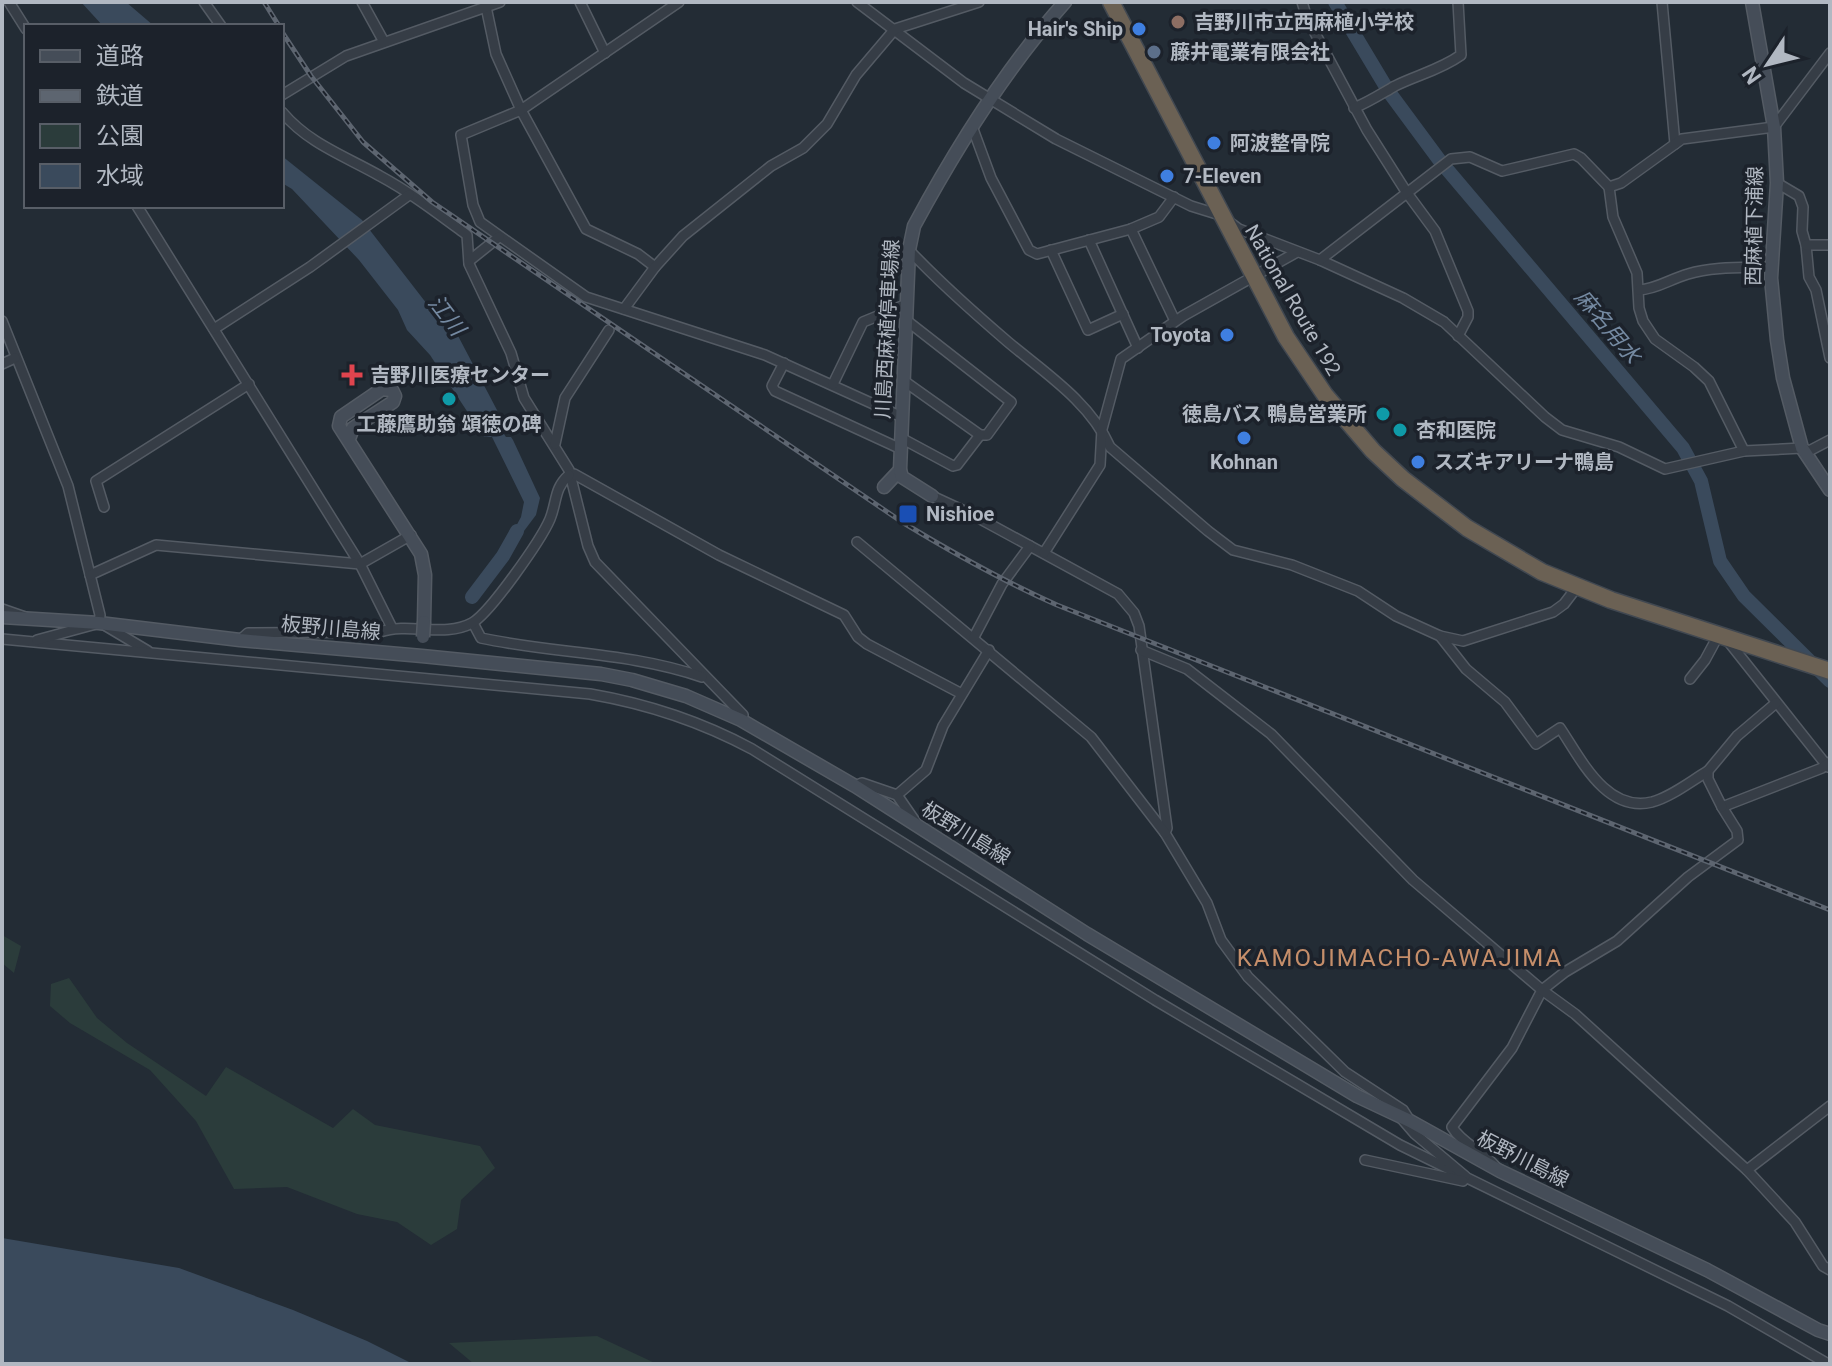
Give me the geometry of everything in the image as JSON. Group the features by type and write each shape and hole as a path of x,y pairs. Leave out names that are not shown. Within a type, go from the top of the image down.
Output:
{"highway":[{"name":"National Route 192","path":"1111,2 1220,215 1303,365 1373,451 1403,479 1467,528 1506,553 1577,587 1830,671"}],"main road":[{"name":"川島西麻植停車場線","path":"900,470 909,250 914,226 991,100 1031,42 1065,2"},
{"name":"西麻植下浦線","path":"1752,2 1774,127 1777,183 1772,267 1783,378 1802,448 1830,490"},
{"path":"349,439 353,428 393,402 395,396 392,390 382,389 341,417 339,426 411,535 424,565 422,656"},
{"path":"884,487 900,470"},
{"path":"900,470 902,477 932,496"},
{"name":"板野川島線","path":"2,617 99,623 632,680 686,696 741,720 855,786 957,848 1087,934 1357,1096 1500,1171 1707,1270 1830,1334"}],"street":[{"path":"9,2 24,26"},
{"path":"204,2 220,24"},
{"path":"362,2 384,42"},
{"path":"284,94 334,62 500,2"},
{"path":"580,2 605,53"},
{"path":"679,2 521,110 461,135 473,205 480,222 586,297 784,363 902,417"},
{"path":"857,2 924,54 991,100 1056,139 1174,197 1220,215 1239,229 1320,260 1403,298 1444,322 1562,430 1619,447 1665,469 1744,451 1802,448 1809,451 1830,440"},
{"path":"624,309 683,236 771,166 803,148 827,124 856,75 895,29 979,2"},
{"path":"1302,2 1307,18 1354,108 1407,193 1435,231 1468,311 1458,336"},
{"path":"1354,108 1445,66 1461,55 1458,2"},
{"path":"1662,2 1675,144"},
{"path":"485,5 496,54 521,110 586,229 638,254 655,267"},
{"path":"1609,187 1621,183 1675,144 1693,136 1774,127 1830,53"},
{"path":"284,114 306,136 330,152 381,177 487,249"},
{"path":"973,129 991,178 1029,250 1037,254 1131,229 1159,217 1174,197"},
{"path":"1320,260 1451,159 1470,157 1502,171 1574,154 1609,187 1613,217 1635,267 1643,321 1655,339 1709,381 1744,451"},
{"path":"1777,183 1799,196 1803,207 1802,231 1809,277 1816,290 1830,358"},
{"path":"214,329 337,248 409,195"},
{"path":"138,208 360,564 392,628"},
{"path":"1131,229 1175,321"},
{"path":"467,235 469,261 476,282 511,353 524,398 555,444 569,475 595,562 743,715 741,720"},
{"path":"469,261 499,237"},
{"path":"1089,240 1138,348"},
{"path":"1806,245 1830,245"},
{"path":"909,250 973,312 1083,406 1102,429 1110,447 1233,550 1292,565 1358,591 1396,616 1440,636 1463,641 1553,612 1577,587"},
{"path":"1051,250 1088,330 1123,314"},
{"path":"1044,553 1100,465 1102,429 1121,359 1175,321 1297,252"},
{"path":"1639,290 1651,289 1686,274 1772,267"},
{"path":"833,384 863,322 907,304"},
{"path":"904,381 980,435 987,435 1011,402 906,320"},
{"path":"2,321 59,460 74,508 99,623"},
{"path":"555,444 565,398 609,330"},
{"path":"2,364 15,358"},
{"path":"784,363 772,386 775,391 953,466 980,435"},
{"path":"104,507 96,481 249,384"},
{"path":"240,640 248,633 380,632 392,628 451,630 473,623 491,608 540,535 548,522 560,483 574,474 719,555 844,615 858,637 867,644 960,693"},
{"path":"932,496 1118,594 1137,620 1167,828 1165,833"},
{"path":"90,575 156,545 360,564 411,535"},
{"path":"857,542 1091,737 1165,833 1195,881 1221,940 1234,960 1270,1000 1345,1072 1403,1110 1405,1120 1415,1134 1463,1172 1466,1179"},
{"path":"974,637 1002,584 1030,546"},
{"path":"2,609 20,613 28,619"},
{"path":"34,642 99,623"},
{"path":"99,623 151,652"},
{"path":"473,623 481,638 631,658 705,678"},
{"path":"1440,636 1466,669 1505,702 1536,744 1560,728 1600,786 1612,795 1640,803 1651,802 1708,771 1737,736 1776,703"},
{"path":"1690,679 1722,637 1829,766 1722,807"},
{"path":"2,639 590,694 661,709 697,722 776,763 1247,1056 1400,1145 1702,1293 1828,1364"},
{"path":"897,795 926,770 960,693 989,650"},
{"path":"1141,650 1187,669 1271,734 1413,880 1586,1024 1747,1170 1795,1222 1823,1266 1830,1270"},
{"path":"1500,1171 1452,1127 1505,1058 1542,990 1565,972 1617,941 1688,877 1738,840 1737,831 1708,779 1708,771"},
{"path":"855,786 862,783 897,795 919,827"},
{"path":"1747,1170 1830,1106"},
{"path":"1365,1160 1459,1181 1466,1179"}],"green space":[{"path":"2,935 21,946 14,973 2,963"},
{"path":"69,978 97,1018 127,1043 206,1096 226,1067 333,1128 353,1109 375,1125 480,1146 495,1168 461,1200 457,1229 431,1245 397,1222 357,1214 287,1187 234,1189 196,1121 150,1070 70,1023 50,1006 51,984"},
{"path":"597,1336 657,1364 474,1364 449,1343"}],"water":[{"path":"81,2 126,2 152,24 101,24"},
{"path":"284,158 362,220 444,326 456,332 508,431 504,434 513,440 540,498 536,515 512,547 507,543 521,517 524,502 492,437 484,437 430,355 407,330 398,310 359,260 284,184"},
{"path":"2,1238 179,1268 293,1310 413,1364 2,1364"}],"waterway":[{"name":"麻名用水","path":"1335,2 1389,92 1440,161 1683,448 1701,481 1720,561 1744,596 1830,681"},
{"name":"江川","path":"472,597 503,556 517,531"}],"railway":[{"path":"264,2 278,24"},
{"path":"284,35 311,76 363,142 432,202 902,522 959,556 1057,605 1830,910"}],"place":[{"name":"吉野川市立西麻植小学校","path":"1178,22"},
{"name":"Hair's Ship","path":"1139,29"},
{"name":"藤井電業有限会社","path":"1154,52"},
{"name":"阿波整骨院","path":"1214,143"},
{"name":"7-Eleven","path":"1167,176"},
{"name":"Toyota","path":"1227,335"},
{"name":"吉野川医療センター","path":"352,375"},
{"name":"工藤鷹助翁 頌徳の碑","path":"449,399"},
{"name":"徳島バス 鴨島営業所","path":"1383,414"},
{"name":"杏和医院","path":"1400,430"},
{"name":"Kohnan","path":"1244,438"},
{"name":"スズキアリーナ鴨島","path":"1418,462"},
{"name":"Nishioe","path":"908,514"}],"district":[{"name":"KAMOJIMACHO-AWAJIMA","path":"1400,958"}]}
